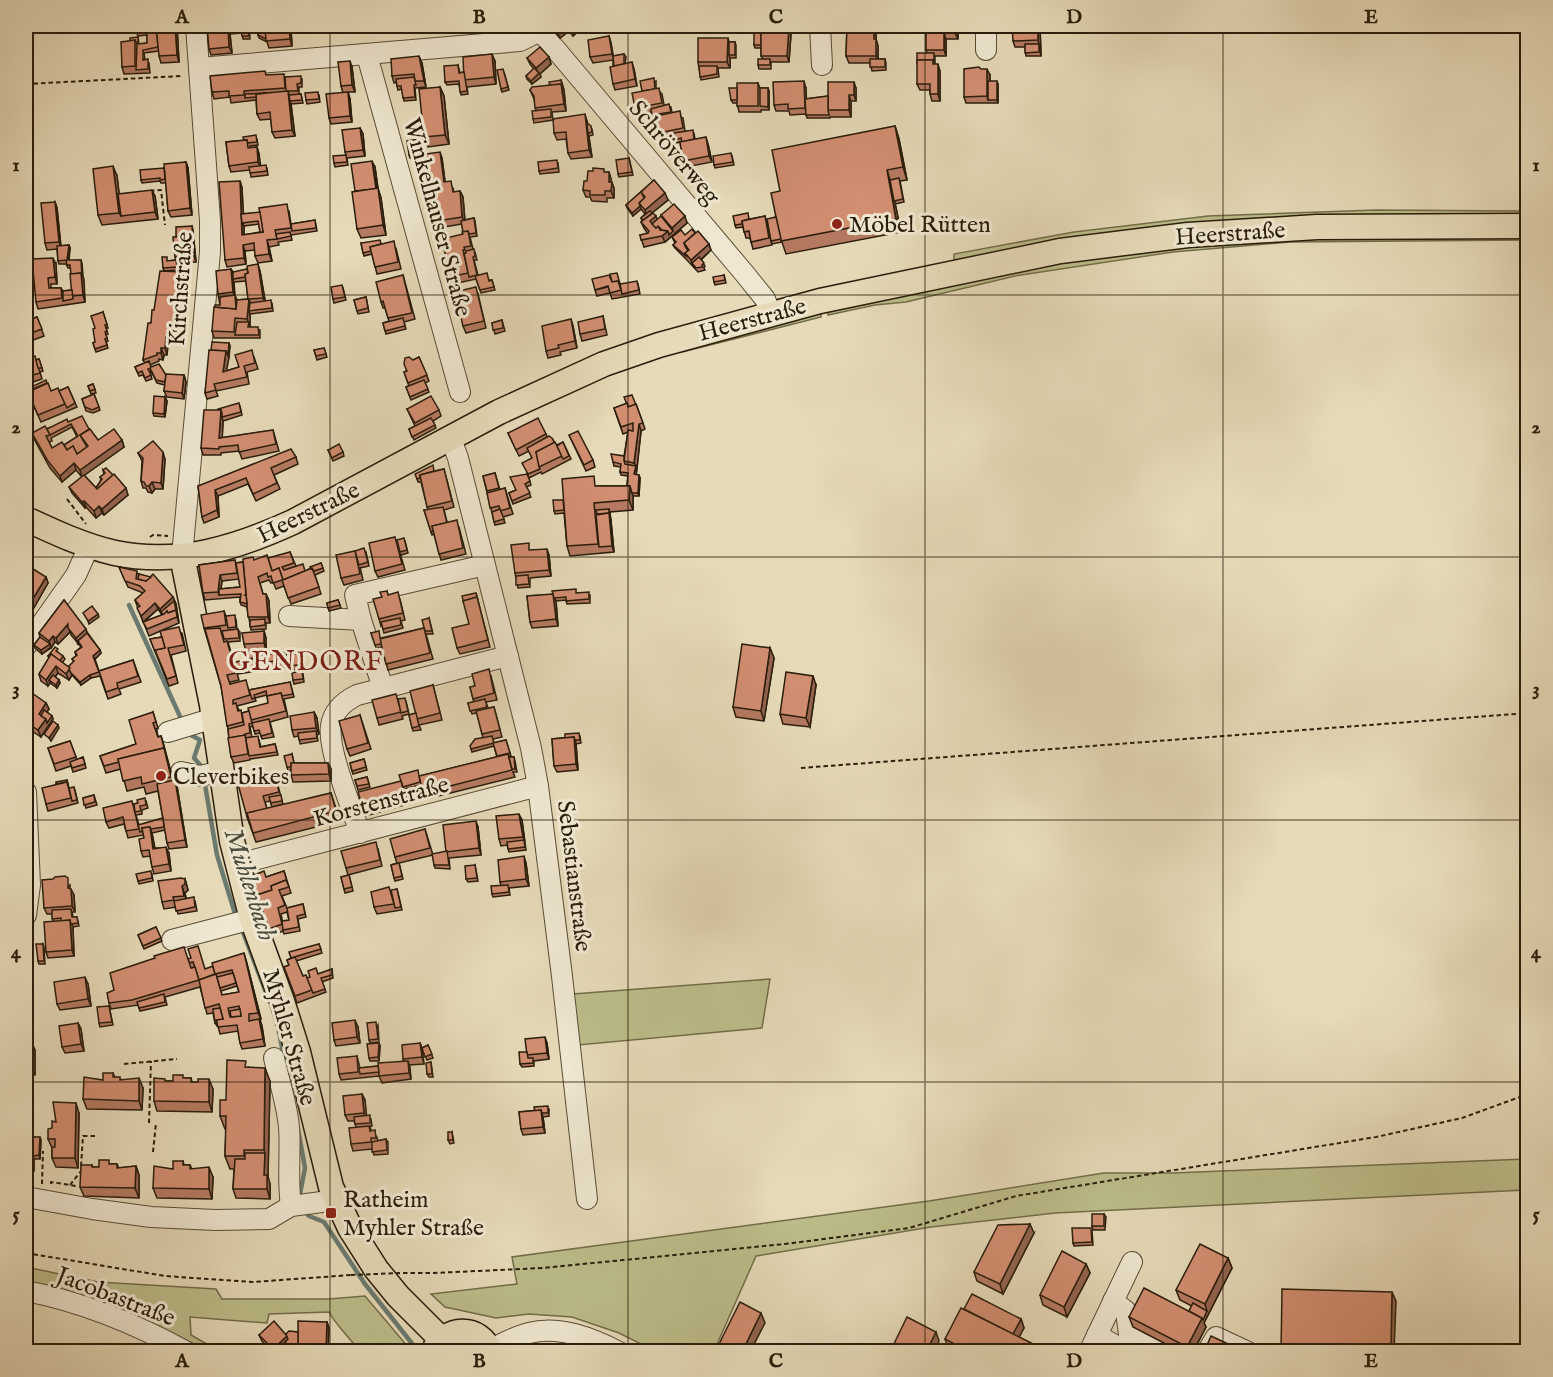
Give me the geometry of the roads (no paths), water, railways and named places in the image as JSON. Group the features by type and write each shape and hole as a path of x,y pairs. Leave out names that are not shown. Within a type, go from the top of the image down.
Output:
{"main road":[{"name":"Heerstraße","path":"26,519 90,539 117,553 182,556 225,549 258,538 303,517 499,412 604,364 669,342 820,300 1060,251 1188,235 1386,225 1527,226"},
{"name":"Myhler Straße","path":"182,556 214,718 203,773 232,841 238,864 243,921 285,1011 337,1200 350,1228 376,1269 437,1345"},
{"path":"437,1345 451,1333 470,1332 480,1337 490,1350"}],"street":[{"name":"Kirchstraße","path":"182,556 210,252 210,221 196,26"},
{"path":"820,26 822,65"},
{"path":"986,26 986,50"},
{"path":"199,72 520,41 538,28"},
{"name":"Schröverweg","path":"538,28 744,273 765,299 771,315"},
{"name":"Winkelhauser Straße","path":"367,55 460,392"},
{"name":"Sebastianstraße","path":"451,439 458,458 508,656 538,786 587,1199"},
{"path":"26,646 76,575 90,539"},
{"path":"383,688 355,595 485,565"},
{"path":"289,616 361,620"},
{"path":"360,833 330,741 331,723 345,702 357,695 508,656"},
{"path":"179,728 214,718"},
{"name":"Korstenstraße","path":"238,864 538,786"},
{"path":"26,792 30,885 26,915"},
{"path":"172,940 243,921"},
{"name":"Myhler Straße","path":"274,1058 289,1124 290,1163 287,1185 291,1206"},
{"path":"34,1199 151,1217 216,1220 269,1219 291,1206 337,1200"},
{"path":"1127,1352 1093,1343 1132,1262"},
{"name":"Jacobastraße","path":"26,1291 74,1302 120,1319 187,1352"},
{"path":"1113,1302 1126,1311 1129,1335 1166,1352"},
{"path":"490,1350 528,1333 546,1330 571,1332 619,1352"},
{"path":"1207,1352 1216,1337 1248,1352"}],"waterway":[{"name":"Mühlenbach","path":"129,605 183,723"},
{"name":"Mühlenbach","path":"187,733 200,740 194,758 203,771"},
{"name":"Mühlenbach","path":"204,779 217,855 236,917"},
{"name":"Mühlenbach","path":"241,927 268,998"},
{"name":"Mühlenbach","path":"278,1026 285,1064"},
{"name":"Mühlenbach","path":"298,1129 305,1168 300,1194"},
{"name":"Mühlenbach","path":"302,1209 309,1216 324,1222 365,1284 414,1346"}],"place":[{"name":"Möbel Rütten","path":"837,224"},
{"name":"Cleverbikes","path":"161,776"},
{"name":"Ratheim Myhler Straße","path":"331,1213"}],"district":[{"name":"GENDORF","path":"306,661"}]}
